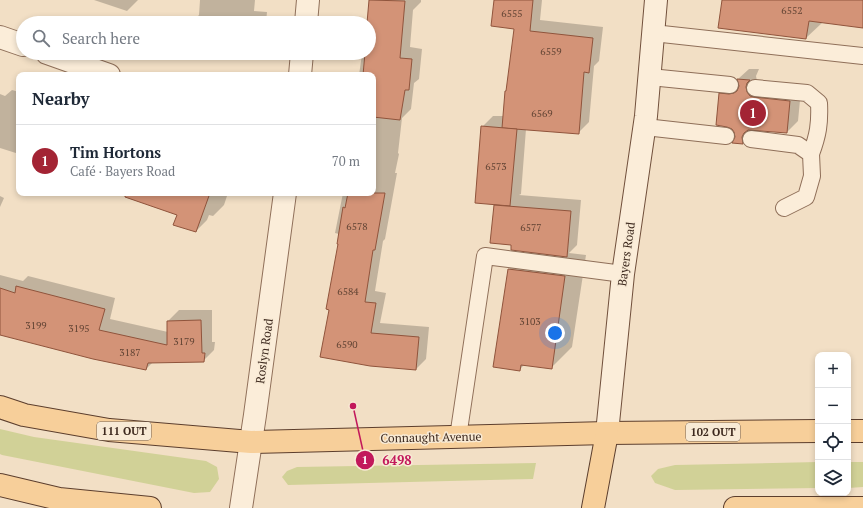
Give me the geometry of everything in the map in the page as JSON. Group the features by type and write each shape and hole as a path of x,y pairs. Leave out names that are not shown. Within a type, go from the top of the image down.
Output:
{"main road":[{"name":"Connaught Avenue","path":"0,407 24,415 109,430 251,442 607,433 815,431"},
{"path":"851,431 863,431"},
{"name":"Bayers Road","path":"593,508 607,433"},
{"path":"0,485 59,499 150,508"},
{"path":"735,508 863,508"}],"street":[{"path":"307,16 308,0"},
{"name":"Bayers Road","path":"607,433 623,274 645,127 656,0"},
{"path":"0,36 16,42"},
{"path":"67,60 101,72"},
{"path":"300,72 301,60"},
{"name":"Roslyn Road","path":"241,508 285,196"}],"lane":[{"path":"653,33 863,56"},
{"path":"650,77 730,85"},
{"path":"755,88 807,93 819,103 820,118 818,134 811,154 812,176 806,197 784,208"},
{"path":"645,127 726,136"},
{"path":"751,139 798,145 811,154"},
{"path":"458,437 485,256 623,274"}],"green space":[{"path":"0,429 34,437 206,461 217,467 219,479 210,492 194,493 2,455 0,454"},
{"path":"815,462 815,488 675,490 655,483 651,476 658,469 675,465"},
{"path":"851,462 863,462 863,487 851,488"},
{"path":"536,463 533,479 288,485 282,477 287,471 297,467"}],"building":[{"path":"369,0 405,1 400,58 412,59 409,90 405,90 400,120 376,117 376,72 363,72 364,60 376,60 376,16 368,16"},
{"path":"494,0 533,0 530,31 593,38 589,73 584,72 579,134 502,128 505,91 514,29 491,26"},
{"path":"722,0 863,0 863,28 809,21 806,39 718,28"},
{"path":"737,79 750,80 746,87 750,96 790,101 787,133 748,130 742,137 743,144 732,143 735,137 732,129 716,125 719,93 729,94 737,91 739,86"},
{"path":"481,126 517,129 510,206 475,203"},
{"path":"376,193 385,193 375,250 373,250 365,302 376,303 371,333 419,337 416,370 370,366 320,357 329,310 326,309 343,207 345,208 347,196 376,196"},
{"path":"209,196 196,232 173,225 177,215 125,197"},
{"path":"494,205 571,211 567,257 511,250 511,245 490,243"},
{"path":"508,269 565,276 552,369 521,365 520,371 493,367"},
{"path":"16,286 105,309 99,330 167,345 167,321 201,320 202,353 205,353 204,362 148,363 146,370 93,359 0,335 0,288 15,293"}],"place":[{"name":"Tim Hortons","path":"753,113"},
{"name":"6498","path":"353,406"}]}
